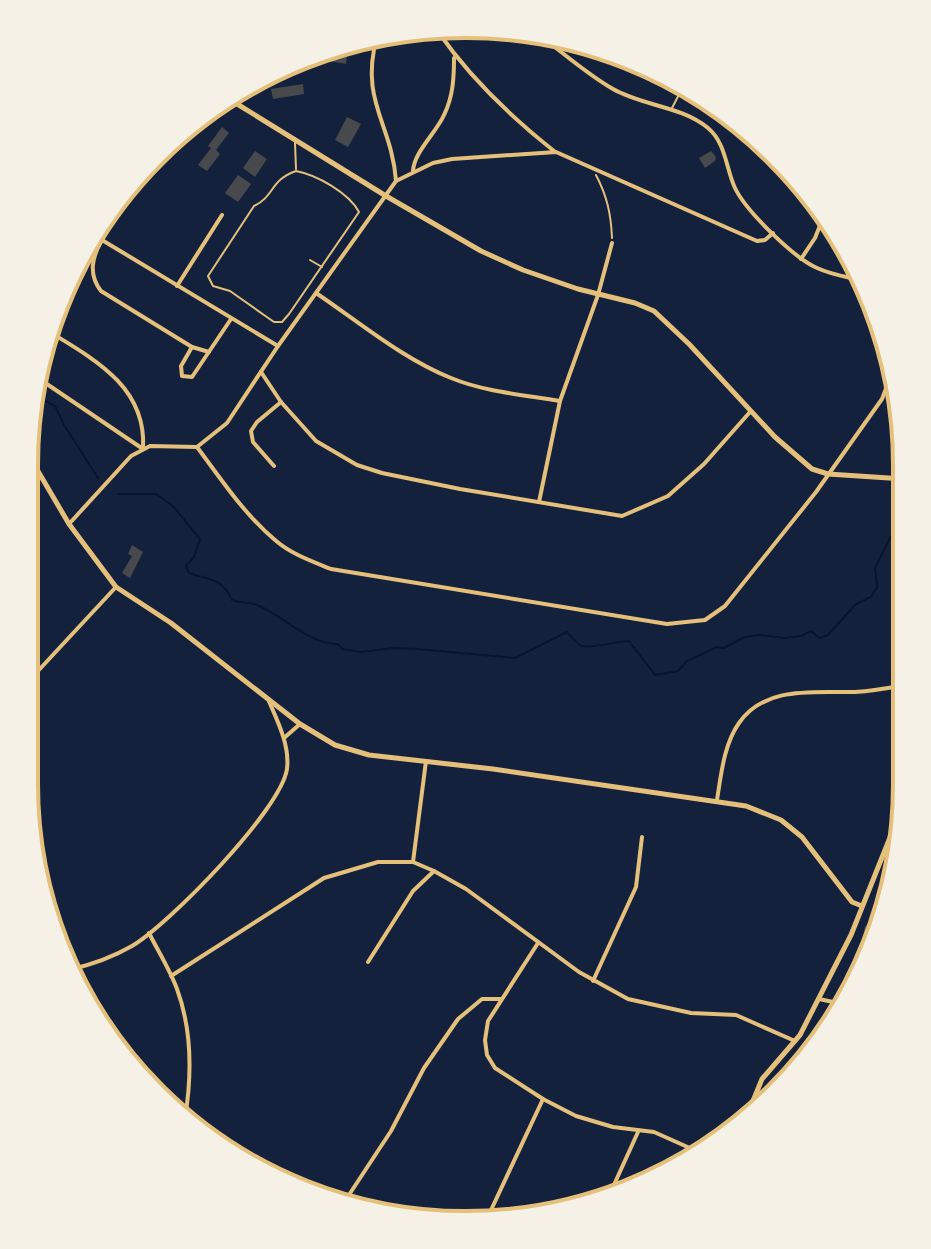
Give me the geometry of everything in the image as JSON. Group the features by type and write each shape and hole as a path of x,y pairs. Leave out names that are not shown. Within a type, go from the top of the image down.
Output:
{"main road":[{"path":"237,104 481,251 523,270 654,311 689,344 750,412 806,465 828,474 893,478"},
{"path":"38,478 116,587 171,623 300,724 335,745 369,755 746,806 781,820 802,837 852,902 862,906"},
{"path":"754,1099 762,1079 795,1041 819,999 851,935 889,840"}],"street":[{"path":"443,39 454,56 507,113 556,152 757,241 765,240 773,233"},
{"path":"375,48 371,86 376,110 392,151 396,181"},
{"path":"557,48 613,89 702,123 716,136 723,149 735,189 746,208 801,259 818,269 850,277"},
{"path":"413,172 417,158 446,113 452,95 454,56"},
{"path":"69,524 131,456 143,449 164,446 197,447 227,423 396,181 452,159 556,152"},
{"path":"177,286 222,215"},
{"path":"801,259 820,226"},
{"path":"102,240 278,346"},
{"path":"101,243 92,263 101,291 192,347 210,353"},
{"path":"539,502 560,401 598,295 612,243"},
{"path":"316,293 414,359 449,377 491,389 560,401"},
{"path":"192,347 179,372 187,378 192,377 210,353 231,319"},
{"path":"58,337 102,364 126,391 138,416 143,449"},
{"path":"261,372 281,402 316,441 357,465 382,473 622,516 668,496 704,464 750,412"},
{"path":"46,383 143,449"},
{"path":"197,447 259,524 276,542 299,557 331,569 667,624 705,620 725,606 828,474 882,399 886,389"},
{"path":"274,466 253,442 251,431 281,402"},
{"path":"38,671 116,587"},
{"path":"717,800 721,770 739,723 764,702 796,693 868,691 893,687"},
{"path":"79,966 133,945 149,933 209,875 261,818 287,769 284,738 267,697"},
{"path":"284,738 300,724"},
{"path":"413,862 426,761"},
{"path":"593,982 636,887 642,837"},
{"path":"171,976 324,878 378,862 413,862 466,889 593,982 645,1005 691,1013 736,1015 795,1041"},
{"path":"368,962 413,891 434,871"},
{"path":"149,933 171,976 185,1016 190,1052 187,1107"},
{"path":"538,943 488,1021 485,1040 487,1055 495,1068 543,1099 592,1122 638,1132 654,1132 690,1147"},
{"path":"350,1195 391,1131 424,1068 458,1019 482,999 501,999"},
{"path":"819,999 833,1002"},
{"path":"492,1210 543,1099"},
{"path":"615,1184 638,1132"}],"lane":[{"path":"672,110 679,95"},
{"path":"294,138 296,171"},
{"path":"296,171 311,174 355,204 359,212 282,322 274,322 230,291 213,286 208,276 254,206 264,201 281,177 296,171"},
{"path":"310,260 322,267"}],"path":[{"path":"595,171 611,216 612,243"}],"building":[{"path":"347,55 346,64 328,61"},
{"path":"303,84 304,94 273,99 271,89"},
{"path":"347,117 361,124 348,147 335,140"},
{"path":"222,127 229,133 216,150 220,154 207,171 198,165"},
{"path":"255,151 267,159 255,177 243,168"},
{"path":"711,151 716,157 715,161 705,168 699,158"},
{"path":"238,175 251,184 238,202 225,193"},
{"path":"132,545 143,552 130,578 122,573 132,556 128,554"}],"waterway":[{"path":"43,400 55,406 98,478"},
{"path":"118,494 156,494 173,506 200,539 194,557 186,566 189,573 219,583 232,600 257,605 306,635 338,644 342,649 361,652 417,649 515,658 567,632 578,644 586,647 629,641 655,675 678,671 687,661 745,637 785,638 811,631 820,638 828,635 856,604 871,597 877,587 875,568 893,535"}]}
